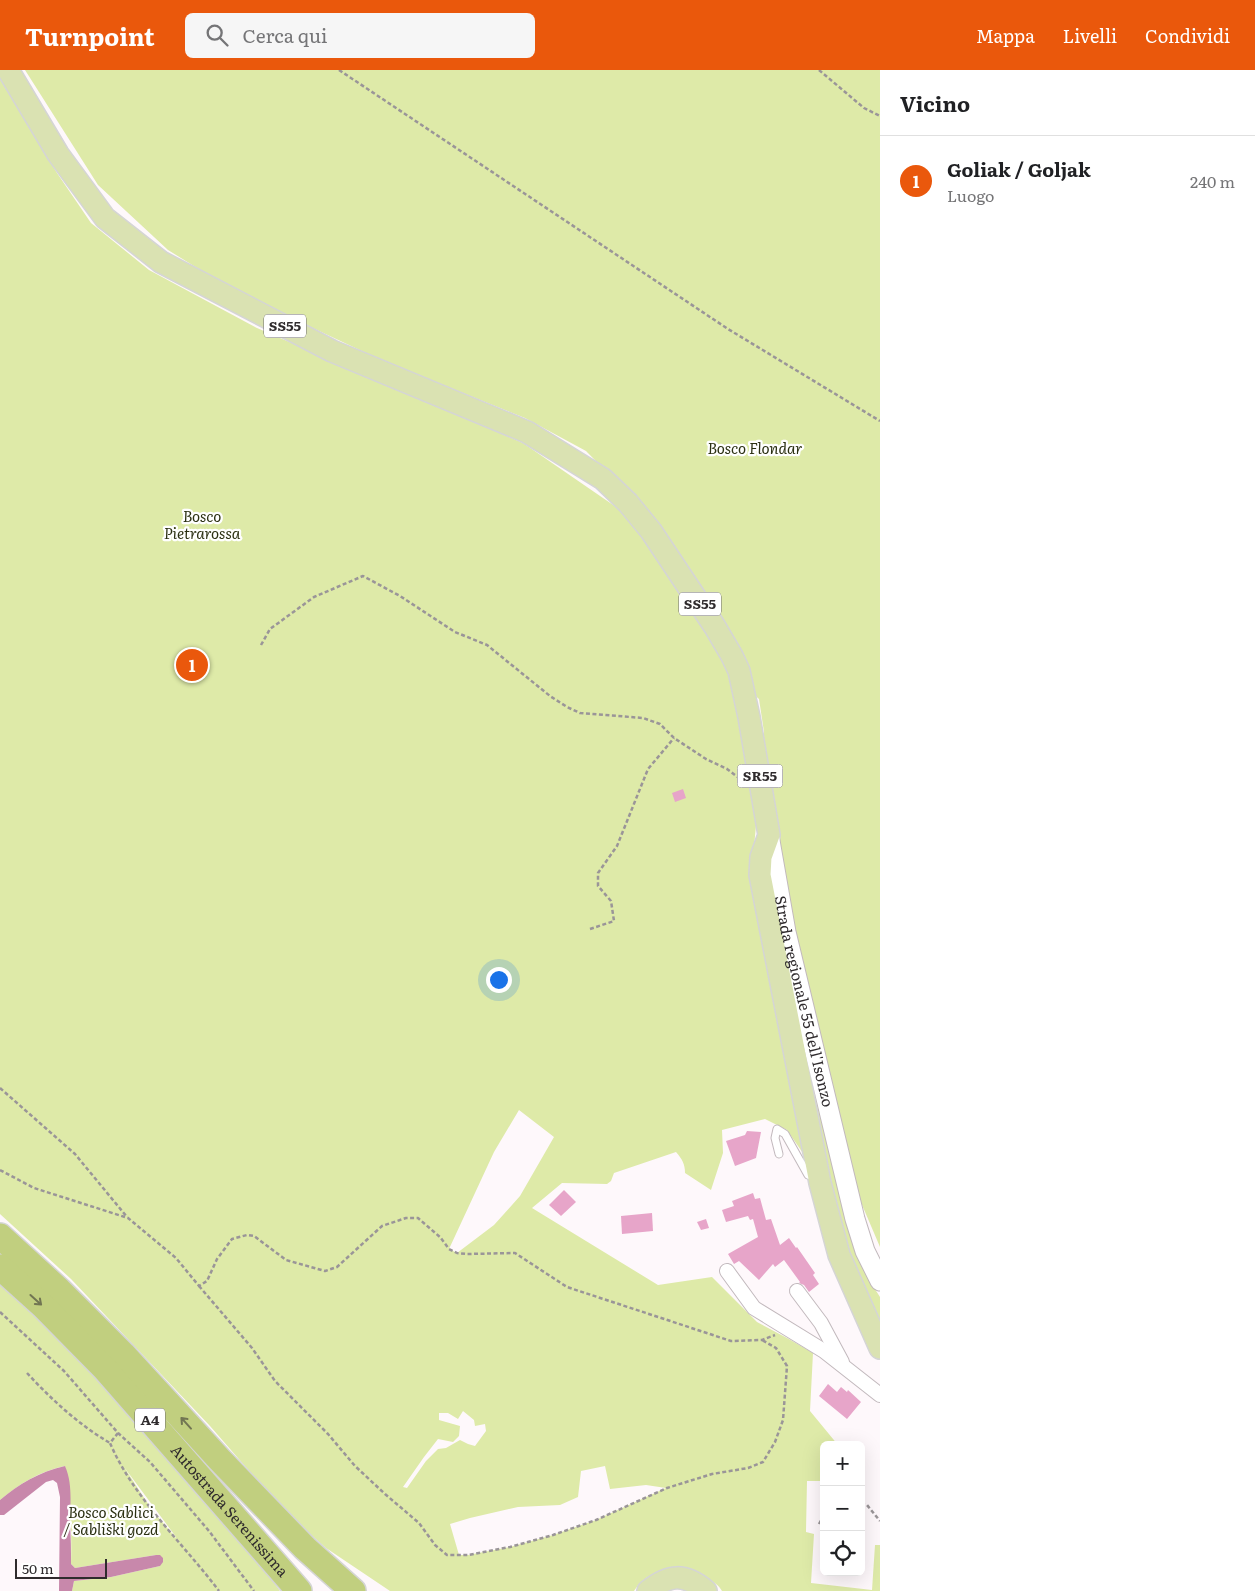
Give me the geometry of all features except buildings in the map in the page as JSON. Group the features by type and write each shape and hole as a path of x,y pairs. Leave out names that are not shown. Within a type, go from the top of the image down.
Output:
{"highway":[{"name":"Autostrada Serenissima","path":"0,1236 59,1290 116,1347 219,1459"},
{"name":"Autostrada Serenissima","path":"0,1267 43,1306 105,1369 298,1590"},
{"path":"219,1459 278,1534 328,1591"},
{"path":"219,1459 281,1533 340,1591"},
{"path":"219,1459 325,1560 372,1591"},
{"name":"A4","path":"219,1459 305,1548 353,1591"}],"main road":[{"name":"SS55","path":"8,70 58,154 105,218 160,262 332,351 527,432 603,479 628,503 651,531 715,627 739,671 750,716"},
{"name":"Strada regionale 55 dell'Isonzo","path":"750,716 786,932 852,1209 865,1251 880,1281"},
{"path":"769,835 761,857 760,875 819,1178 839,1255 880,1348"},
{"path":"648,1591 662,1581 677,1578 692,1580 706,1591"}],"street":[{"path":"727,1271 754,1308 824,1351 880,1396"},
{"path":"798,1291 821,1323 844,1367"}],"lane":[{"path":"779,1154 775,1138 777,1129 785,1134 808,1175 819,1178"}],"path":[{"path":"339,70 728,329 880,421"},
{"path":"819,70 864,108 880,116"},
{"path":"260,645 270,630 314,597 363,576 400,596 455,632 487,645 550,696 567,707 580,713 643,718 660,724 674,738 706,760 727,770 763,792"},
{"path":"590,930 614,921 611,901 598,886 598,873 617,846 648,769 674,738"},
{"path":"0,1088 76,1154 128,1218 176,1258 252,1348 275,1381 328,1434 355,1466 419,1523 435,1545 447,1555 468,1555 510,1547 552,1535 596,1520 666,1488 712,1474 748,1468 763,1462 775,1442 783,1420 787,1366 776,1348 762,1340"},
{"path":"0,1170 34,1188 128,1218"},
{"path":"199,1286 207,1281 217,1259 232,1239 247,1235 254,1236 286,1260 325,1270 338,1267 382,1226 406,1218 418,1218 440,1237 449,1249 457,1253 515,1253 567,1287 731,1341 762,1340 788,1330"},
{"path":"0,1312 64,1371 118,1433 150,1462 209,1532 254,1591"},
{"path":"27,1373 45,1392 95,1435 110,1443 115,1455 146,1502 190,1553 219,1591"},
{"path":"110,1443 118,1433"},
{"path":"865,1504 880,1520"}],"green space":[{"name":"Bosco Flondar","path":"25,70 880,70 880,1247 851,1179 798,954 761,743 764,732 759,699 751,692 648,514 586,451 525,418 381,360 236,292 168,250 98,185"},
{"name":"Bosco Pietrarossa","path":"0,79 57,173 91,223 149,270 257,328 523,443 619,509 660,560 703,622 728,670 740,713 757,815 754,847 749,860 750,873 809,1162 787,1130 765,1119 722,1130 723,1153 711,1190 685,1173 683,1162 676,1152 614,1173 611,1181 607,1184 562,1183 532,1208 658,1285 712,1277 757,1322 813,1353 810,1411 835,1441 820,1441 820,1481 807,1481 806,1532 814,1534 811,1583 872,1590 875,1545 880,1545 880,1591 722,1591 716,1584 698,1573 678,1569 658,1572 649,1576 634,1591 390,1591 326,1548 285,1512 210,1426 71,1279 0,1214","holes":["519,1110 554,1137 520,1196 494,1225 457,1253 449,1249 494,1152","463,1411 474,1420 475,1426 485,1424 486,1431 475,1446 460,1440 446,1448 438,1449 426,1461 407,1488 403,1487 438,1439 453,1442 459,1436 460,1426 439,1420 439,1413 448,1413 458,1419","605,1466 610,1489 646,1485 666,1488 596,1520 553,1535 510,1547 459,1555 450,1524 518,1507 560,1505 578,1497 581,1471"]},
{"path":"783,948 871,1283 880,1297 880,1326 853,1271 838,1213"},
{"name":"Bosco Sablici / Sabliški gozd","path":"0,1278 86,1367 193,1483 247,1547 280,1591 72,1591 74,1581 111,1577 160,1566 156,1555 75,1568 71,1564 70,1515 65,1466 47,1471 30,1479 0,1500","holes":["124,1467 176,1537 152,1510"]}],"shaded area":[{"path":"65,1466 68,1473 71,1502 71,1564 75,1568 160,1555 163,1558 163,1562 160,1566 111,1577 74,1581 72,1591 59,1591 60,1497 57,1483 53,1480 46,1482 4,1515 0,1515 0,1500 30,1479"}],"place":[{"name":"Goliak / Goljak","path":"192,665"}]}
